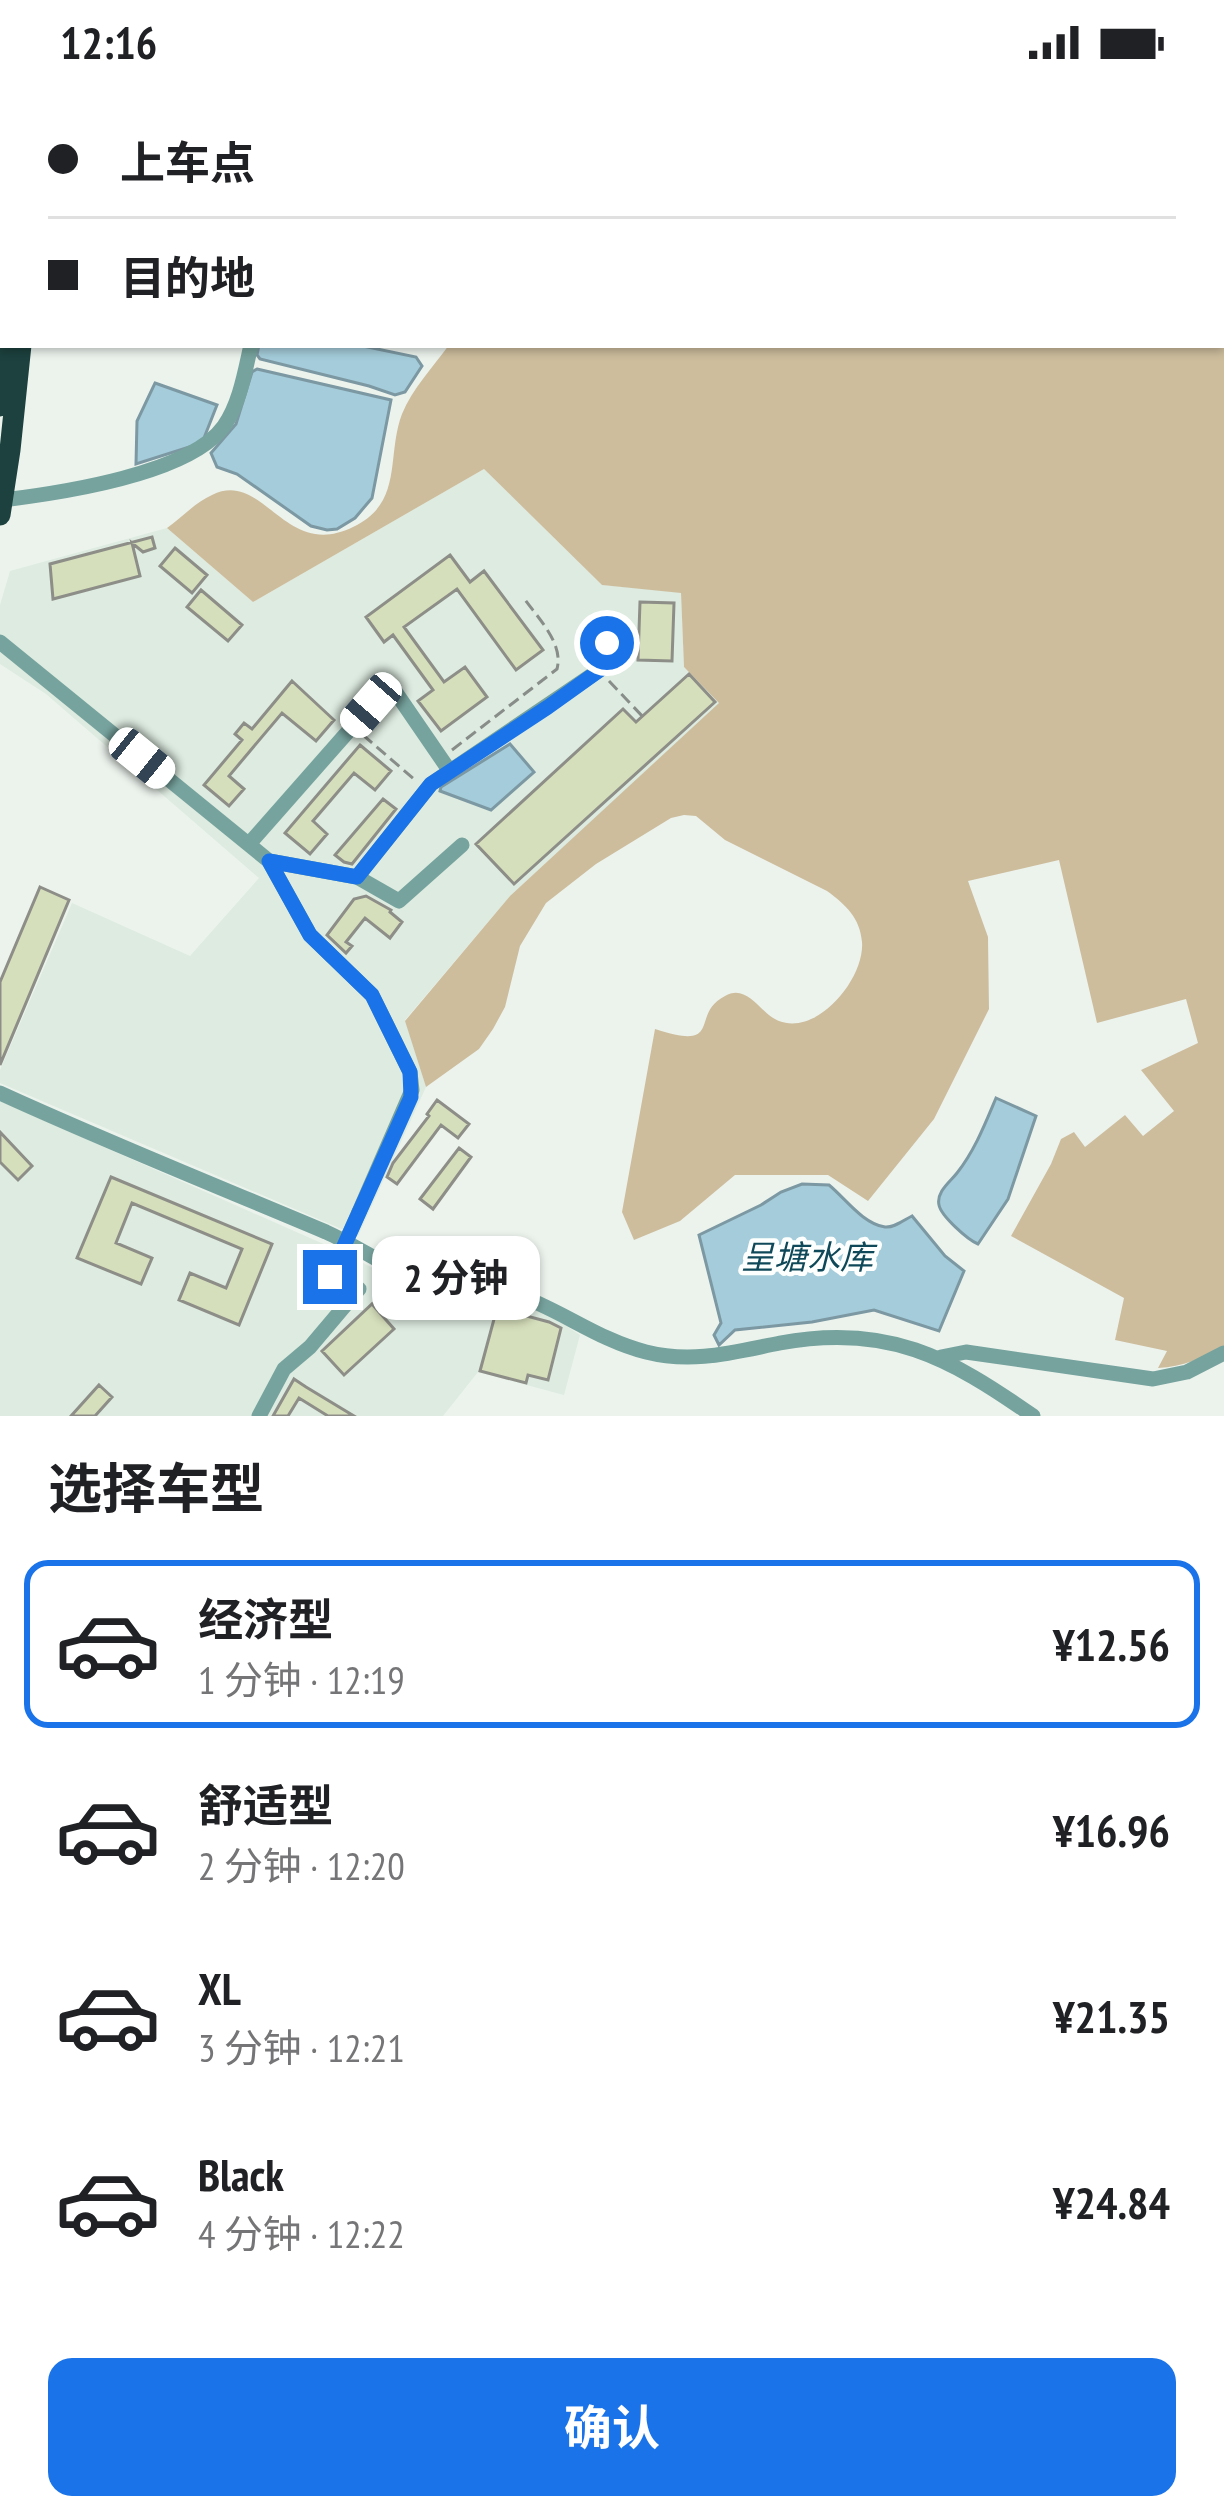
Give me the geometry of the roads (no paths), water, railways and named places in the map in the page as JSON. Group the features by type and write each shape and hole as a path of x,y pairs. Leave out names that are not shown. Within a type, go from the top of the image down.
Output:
{"highway":[{"path":"0,406 6,348"},
{"path":"2,508 21,348"}],"street":[{"path":"2,508 93,485 198,450 227,422 250,348"},
{"path":"357,877 445,764 548,707 604,667 610,619"},
{"path":"0,642 269,861 310,935 372,995 412,1078 411,1097 330,1277 358,1289 310,1347 284,1369 260,1416"},
{"path":"249,844 390,684 445,764"},
{"path":"269,861 357,877 399,902 462,845"},
{"path":"0,1093 349,1242 416,1278 512,1292 634,1349 681,1358 716,1357 798,1340 885,1342 938,1357 1033,1416"},
{"path":"938,1357 966,1352 1153,1379 1187,1372 1224,1353"}],"water":[{"path":"258,348 372,348 416,357 422,366 405,392 395,395 257,355"},
{"path":"257,369 391,400 372,498 355,518 337,529 311,526 237,474 217,467 211,453 236,424 252,372"},
{"path":"155,383 217,405 202,443 136,464 137,421"},
{"path":"510,744 534,772 491,810 440,791 441,787"},
{"path":"996,1098 1036,1116 1008,1199 978,1244 950,1221 939,1200 974,1146"},
{"name":"呈塘水库","path":"802,1184 829,1185 877,1225 892,1226 912,1216 964,1271 939,1331 874,1310 735,1330 719,1345 714,1335 721,1323 699,1235"}]}
